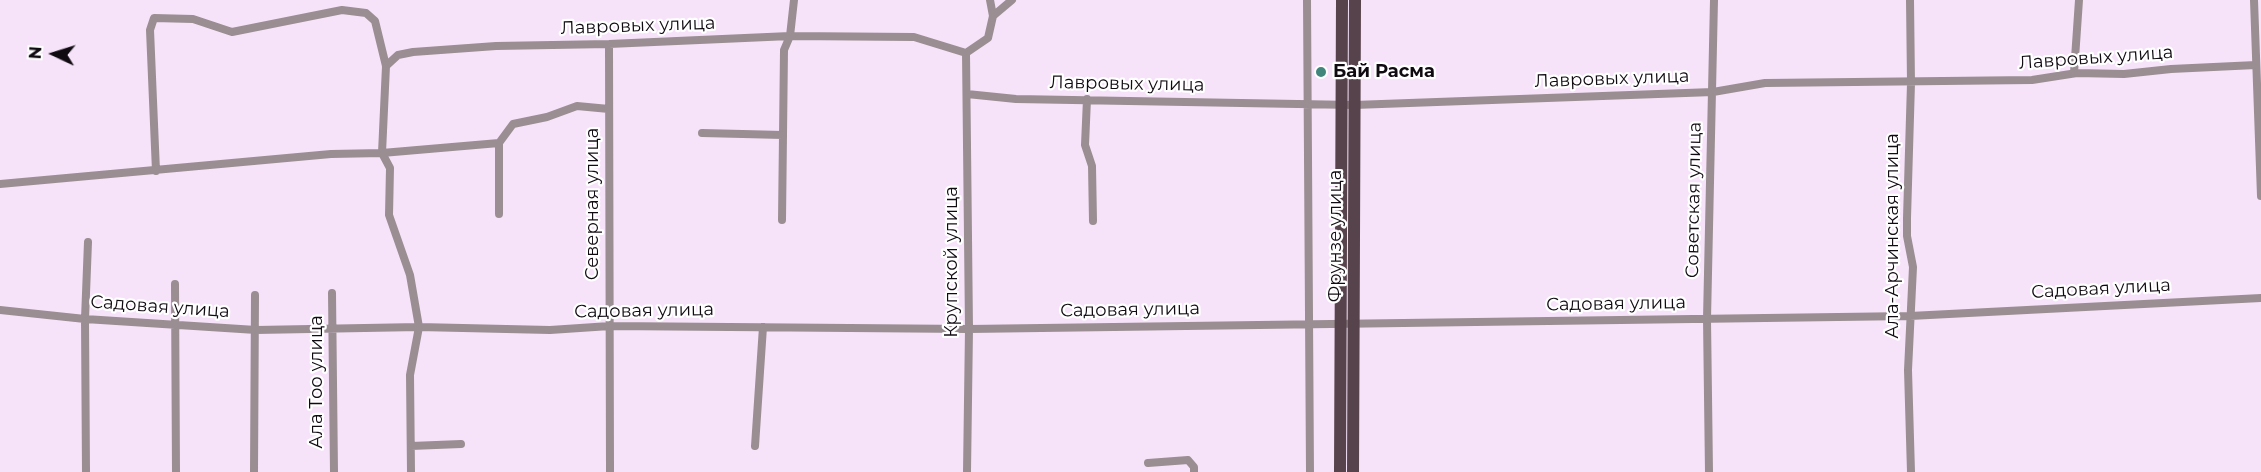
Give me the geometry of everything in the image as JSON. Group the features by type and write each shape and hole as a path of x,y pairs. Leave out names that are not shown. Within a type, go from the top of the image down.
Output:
{"main road":[{"name":"Фрунзе улица","path":"1342,0 1341,104 1353,472"},
{"name":"Фрунзе улица","path":"1340,472 1354,105 1355,0"}],"street":[{"path":"782,220 784,50 790,36 794,0"},
{"path":"966,53 988,38 993,16 990,0"},
{"path":"993,16 1012,0"},
{"path":"1307,0 1310,472"},
{"name":"Советская улица","path":"1708,472 1707,319 1714,0"},
{"name":"Ала-Арчинская улица","path":"1910,0 1911,83 1907,236 1913,267 1908,370 1911,472"},
{"path":"2074,74 2079,0"},
{"path":"2254,0 2261,196"},
{"path":"156,171 150,30 154,18 193,19 232,32 342,10 366,13 375,21 386,66 382,153 390,168 388,215 410,275 419,327 410,375 411,472"},
{"name":"Лавровых улица","path":"386,66 398,56 413,52 496,46 609,44 790,36 915,37 966,53"},
{"name":"Северная улица","path":"609,44 610,472"},
{"name":"Крупской улица","path":"966,53 969,329 967,472"},
{"name":"Лавровых улица","path":"967,94 1016,99 1354,105 1713,92 1764,83 2032,80 2074,74 2124,74 2256,65"},
{"path":"1087,99 1085,146 1092,165 1093,221"},
{"path":"499,214 499,143 513,124 547,117 578,106 609,109"},
{"path":"702,133 783,135"},
{"path":"0,184 331,154 382,153 499,143"},
{"path":"86,472 85,319 88,242"},
{"path":"175,284 176,472"},
{"name":"Ала Тоо улица","path":"332,293 334,472"},
{"path":"254,472 255,295"},
{"name":"Садовая улица","path":"0,310 85,319 256,330 419,327 550,330 610,326 969,329 1910,316 2261,298"},
{"path":"755,446 763,327"},
{"path":"411,446 461,444"},
{"path":"1148,463 1188,460 1194,466 1194,472"}],"place":[{"name":"Бай Расма","path":"1321,72"}]}
